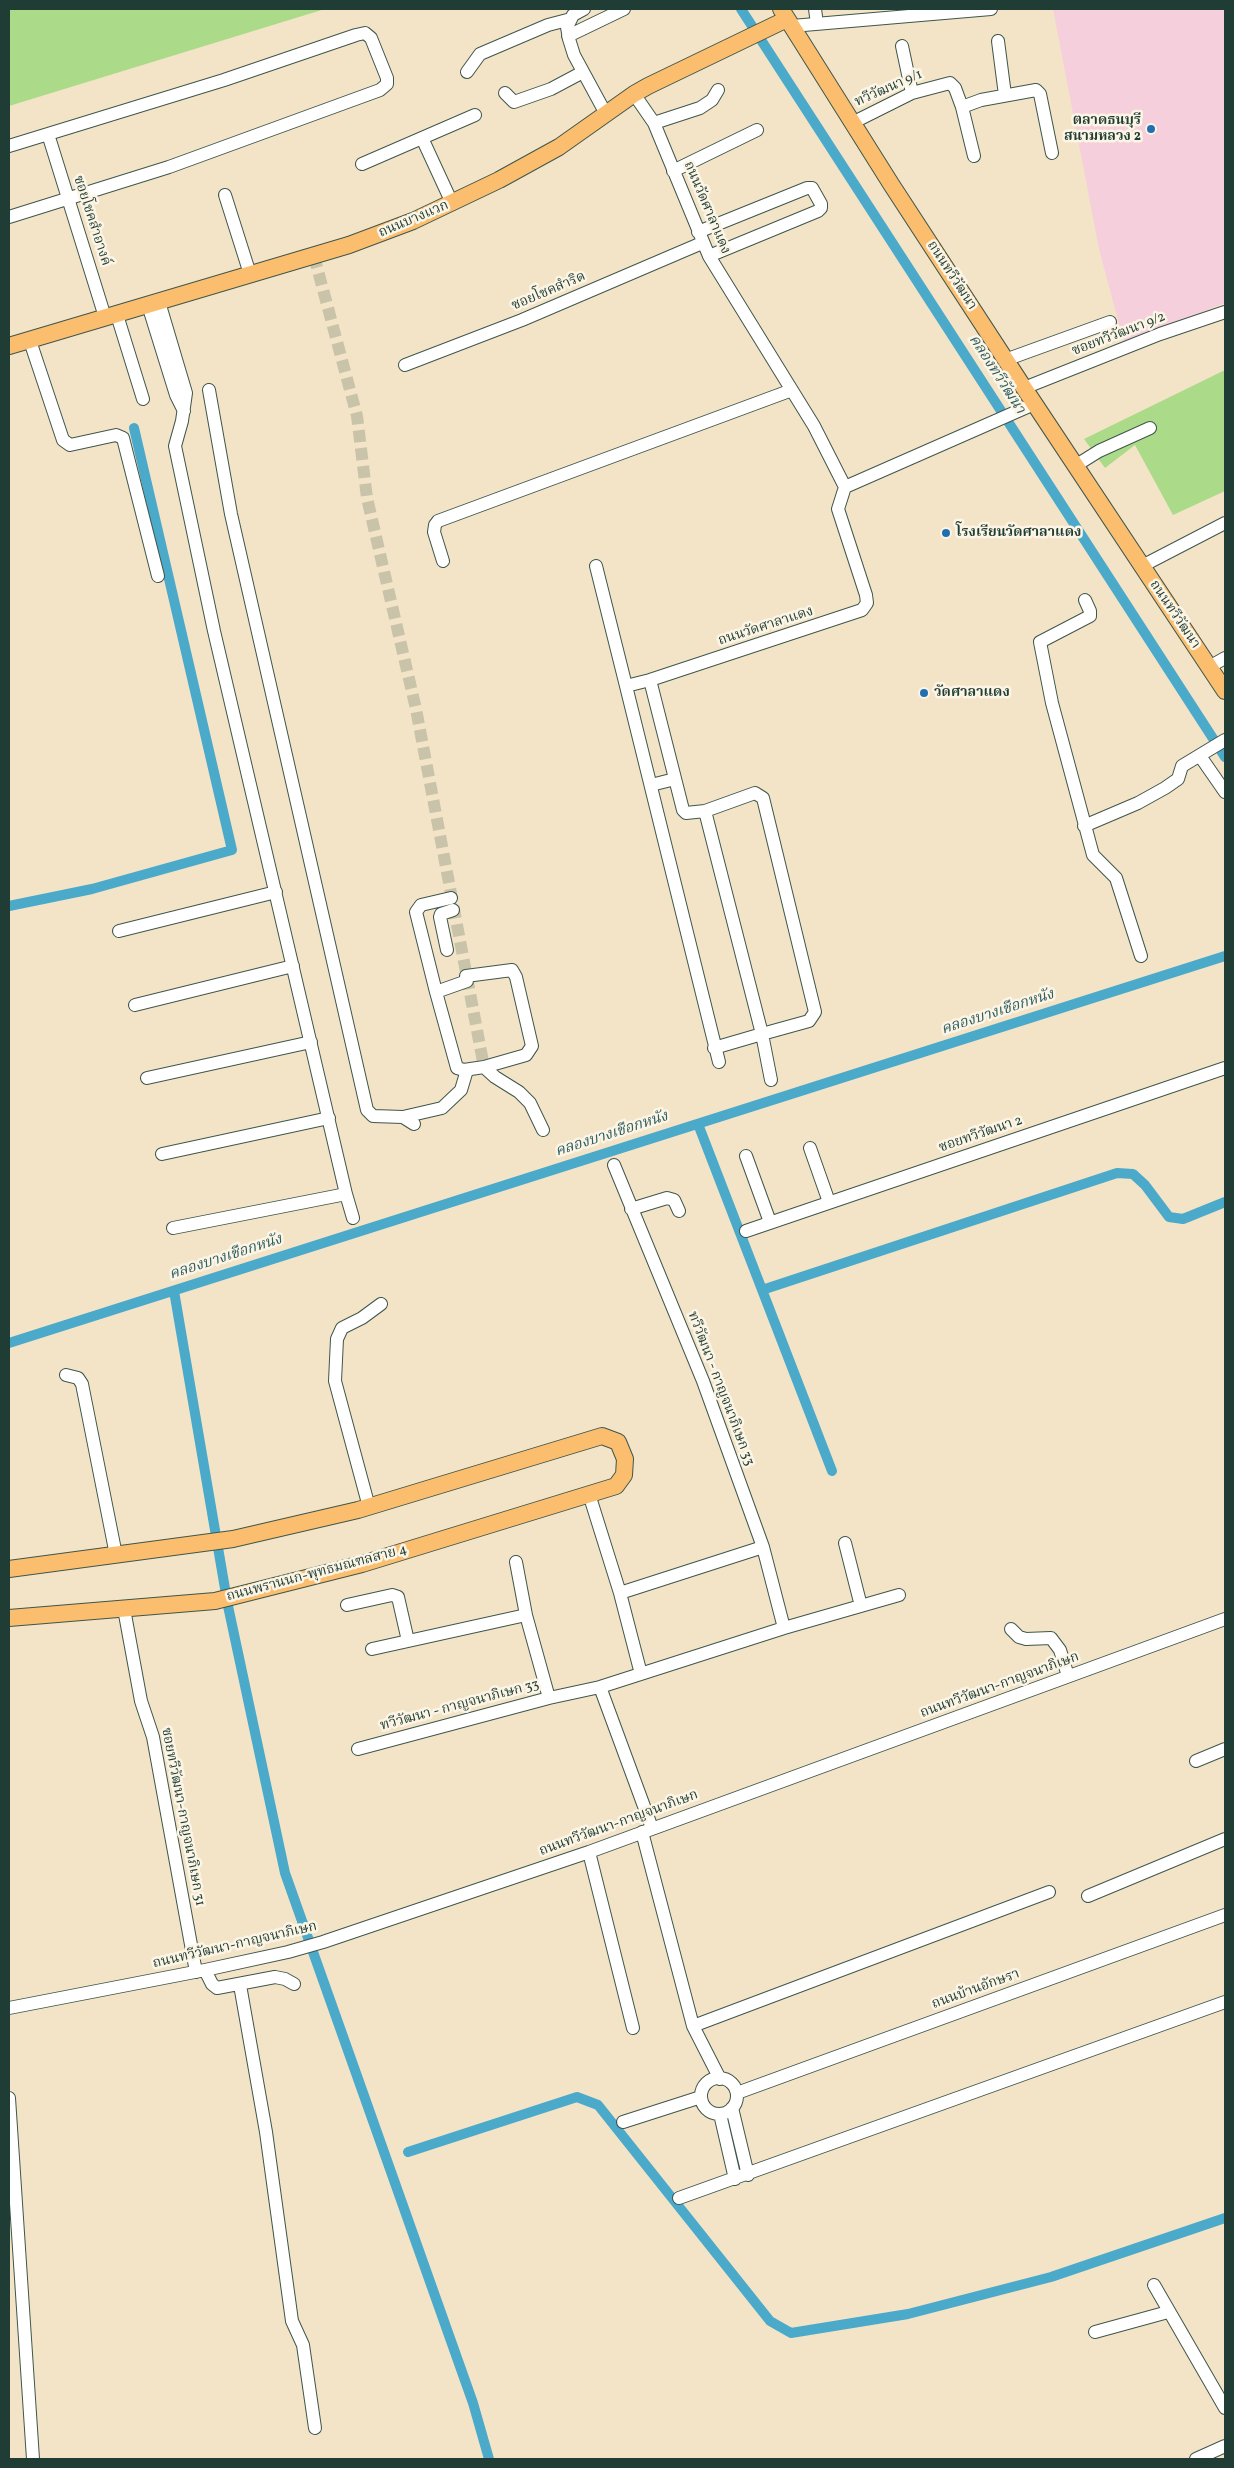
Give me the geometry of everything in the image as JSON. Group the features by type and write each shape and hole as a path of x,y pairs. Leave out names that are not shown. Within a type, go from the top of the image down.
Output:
{"main road":[{"name":"ถนนบางแวก","path":"9,346 378,236 452,203 559,147 634,94 783,20"},
{"name":"ถนนทวีวัฒนา","path":"783,20 852,122 1005,360 1225,691"},
{"name":"ถนนพรานนก-พุทธมณฑลสาย 4","path":"9,1618 200,1603 241,1595 362,1564 616,1486 624,1475 625,1459 618,1442 602,1436 369,1507"},
{"path":"9,1569 234,1539 369,1507"}],"street":[{"path":"584,9 571,19 567,26 568,36 574,55 606,114"},
{"path":"568,36 624,9"},
{"path":"815,9 817,24"},
{"path":"783,20 817,24 991,9"},
{"path":"467,72 480,54 548,25 571,19"},
{"path":"9,146 224,80 356,34 366,33 371,38 388,78 387,84 380,90 169,167 9,217"},
{"path":"998,41 1006,95"},
{"path":"902,46 912,93"},
{"path":"505,93 514,102 551,89 583,72"},
{"name":"ทวีวัฒนา 9/1","path":"852,122 912,93 950,83 955,88 962,108 974,156"},
{"path":"654,123 700,108 712,100 718,90"},
{"path":"962,108 1006,95 1036,90 1040,94 1052,153"},
{"name":"ถนนวัดศาลาแดง","path":"634,94 654,123 709,256 814,426 844,487 838,510 867,603 862,610 650,680"},
{"path":"362,164 475,115"},
{"path":"673,171 757,130"},
{"name":"ซอยโชคสำอางค์","path":"48,134 68,198 143,399"},
{"path":"422,138 452,203"},
{"name":"ซอยโชคสำริด","path":"405,365 522,320 807,188 812,188 820,204 821,208 818,211 709,256"},
{"path":"225,195 250,274"},
{"path":"154,303 186,393 184,411 175,446 214,630 352,1218"},
{"name":"ซอยทวีวัฒนา 9/2","path":"1024,388 1160,334 1225,312"},
{"path":"1005,360 1110,322"},
{"path":"30,341 63,440 70,445 116,435 123,438 158,576"},
{"path":"209,390 231,514 367,1110 373,1116 403,1117 442,1108 461,1090 466,1070"},
{"path":"443,561 434,532 438,521 792,390"},
{"path":"844,487 988,427 1034,404"},
{"path":"1075,466 1099,451 1150,428"},
{"path":"1142,566 1225,523"},
{"path":"596,566 718,1062"},
{"path":"1085,600 1090,614 1087,618 1040,642 1052,703 1092,855 1116,878 1141,956"},
{"path":"1209,666 1225,658"},
{"path":"626,686 650,680 683,810 686,813 705,811 747,794 760,794 770,822 815,1012 809,1021 714,1048"},
{"path":"1084,826 1122,810 1165,788 1178,778 1182,766 1225,740"},
{"path":"1201,756 1225,792"},
{"path":"651,784 675,779"},
{"path":"705,811 762,1034 771,1080"},
{"path":"119,931 276,892"},
{"path":"436,992 466,979 512,970 516,977 531,1050 526,1055 484,1067 466,1070 457,1068 454,1064 436,992 416,912 421,905 452,904 440,917 447,950"},
{"path":"135,1005 294,966"},
{"path":"147,1078 312,1042"},
{"path":"484,1067 495,1077 520,1092 530,1104 543,1130"},
{"name":"ซอยทวีวัฒนา 2","path":"746,1231 1225,1068"},
{"path":"403,1117 414,1124"},
{"path":"162,1154 329,1118"},
{"path":"810,1148 829,1202"},
{"path":"746,1156 770,1222"},
{"name":"ทวีวัฒนา - กาญจนาภิเษก 33","path":"614,1165 703,1381 763,1547 784,1628"},
{"path":"173,1228 346,1194"},
{"path":"631,1209 667,1198 674,1200 678,1211"},
{"path":"369,1507 335,1381 337,1339 342,1328 362,1318 380,1304"},
{"path":"66,1375 78,1378 82,1384 116,1555"},
{"path":"589,1494 620,1592 641,1674"},
{"path":"845,1543 861,1606"},
{"path":"620,1592 763,1547"},
{"path":"516,1562 526,1615 549,1698"},
{"path":"347,1605 392,1595 398,1597 408,1641"},
{"name":"ทวีวัฒนา - กาญจนาภิเษก 33","path":"358,1749 549,1698 600,1687 784,1628 899,1595"},
{"name":"ซอยทวีวัฒนา-กาญจนาภิเษก 31","path":"124,1609 142,1701 153,1737 200,1971"},
{"path":"372,1649 526,1615"},
{"name":"ถนนทวีวัฒนา-กาญจนาภิเษก","path":"9,2008 200,1971 288,1952 323,1942 589,1852 1225,1619"},
{"path":"1011,1629 1019,1637 1026,1639 1051,1638 1060,1650 1068,1676"},
{"path":"600,1687 647,1830 693,2026 720,2079"},
{"path":"1196,1761 1225,1749"},
{"path":"1088,1896 1225,1839"},
{"path":"589,1852 633,2028"},
{"path":"693,2026 1049,1892"},
{"name":"ถนนบ้านอักษรา","path":"736,2093 1225,1915"},
{"path":"200,1971 217,1988 275,1977 285,1979 294,1984"},
{"path":"240,1985 266,2132 292,2321 303,2345 315,2428"},
{"path":"679,2198 742,2177 1225,2002"},
{"path":"732,2108 720,2114 709,2111 705,2107 701,2097 702,2091 709,2082 720,2079 731,2083 736,2093 732,2108 742,2177"},
{"path":"623,2122 701,2097"},
{"path":"9,2098 33,2459"},
{"path":"720,2114 742,2177"},
{"path":"1154,2285 1225,2408"},
{"path":"1095,2332 1168,2312"},
{"path":"1196,2459 1225,2446"}],"shaded area":[{"name":"ตลาดธนบุรี สนามหลวง 2","path":"1053,9 1225,9 1225,303 1124,343 1099,249"}],"green space":[{"path":"9,9 325,9 9,106"},
{"path":"1225,370 1225,491 1173,515 1135,445 1105,468 1084,439"}],"waterway":[{"name":"คลองทวีวัฒนา","path":"741,9 1225,757"},
{"path":"9,906 92,889 232,850 134,428"},
{"name":"คลองบางเชือกหนัง","path":"9,1343 1225,956"},
{"path":"698,1124 832,1471"},
{"path":"762,1290 1117,1173 1133,1174 1145,1185 1169,1217 1183,1219 1225,1202"},
{"path":"174,1291 228,1606 285,1873 473,2403 489,2459"},
{"path":"408,2152 577,2097 598,2105 770,2321 791,2333 908,2314 1051,2277 1225,2218"}],"tunnel":[{"path":"314,256 357,416 367,498 416,709 484,1067"}],"place":[{"name":"ตลาดธนบุรี สนามหลวง 2","path":"1151,129"},
{"name":"โรงเรียนวัดศาลาแดง","path":"946,533"},
{"name":"วัดศาลาแดง","path":"924,693"}]}
